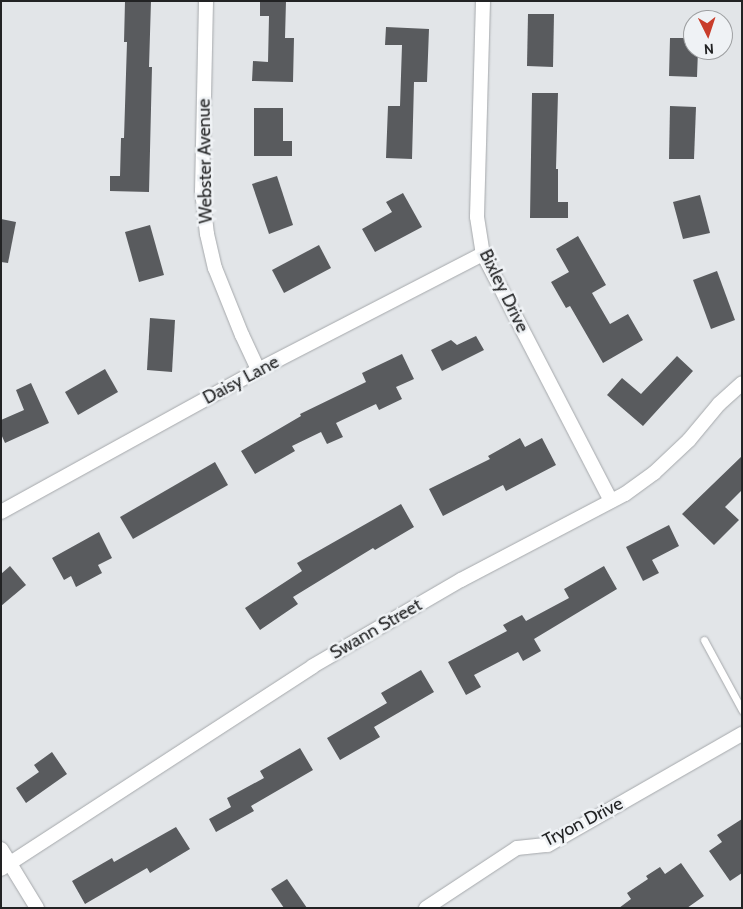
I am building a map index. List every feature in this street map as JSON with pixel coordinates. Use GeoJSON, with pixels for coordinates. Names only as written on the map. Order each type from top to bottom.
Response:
{"type":"FeatureCollection","features":[{"type":"Feature","properties":{"kind":"street","name":"Webster Avenue"},"geometry":{"type":"LineString","coordinates":[[206,1],[202,191],[206,234],[215,268],[258,370]]}},
{"type":"Feature","properties":{"kind":"street","name":"Bixley Drive"},"geometry":{"type":"LineString","coordinates":[[483,1],[477,217],[483,254],[611,502]]}},
{"type":"Feature","properties":{"kind":"street","name":"Daisy Lane"},"geometry":{"type":"LineString","coordinates":[[1,512],[258,370],[483,254]]}},
{"type":"Feature","properties":{"kind":"street","name":"Swann Street"},"geometry":{"type":"LineString","coordinates":[[6,866],[312,666],[461,580],[611,502],[654,473],[689,440],[719,404],[742,383]]}},
{"type":"Feature","properties":{"kind":"street","name":"Tryon Drive"},"geometry":{"type":"LineString","coordinates":[[426,908],[518,848],[548,845],[742,734]]}},
{"type":"Feature","properties":{"kind":"street"},"geometry":{"type":"LineString","coordinates":[[1,849],[6,866],[37,908]]}},
{"type":"Feature","properties":{"kind":"lane"},"geometry":{"type":"LineString","coordinates":[[704,640],[742,710]]}},
{"type":"Feature","properties":{"kind":"building"},"geometry":{"type":"Polygon","coordinates":[[[125,1],[151,1],[149,67],[152,67],[149,192],[110,191],[110,176],[120,176],[121,138],[124,138],[127,42],[124,42],[125,1]]]}},
{"type":"Feature","properties":{"kind":"building"},"geometry":{"type":"Polygon","coordinates":[[[260,1],[286,1],[285,38],[294,38],[293,82],[252,81],[253,61],[268,62],[269,16],[260,16],[260,1]]]}},
{"type":"Feature","properties":{"kind":"building"},"geometry":{"type":"Polygon","coordinates":[[[528,14],[554,14],[553,67],[527,66],[528,14]]]}},
{"type":"Feature","properties":{"kind":"building"},"geometry":{"type":"Polygon","coordinates":[[[386,27],[429,29],[427,82],[414,82],[412,159],[386,158],[388,106],[400,106],[402,45],[385,45],[386,27]]]}},
{"type":"Feature","properties":{"kind":"building"},"geometry":{"type":"Polygon","coordinates":[[[670,38],[683,38],[683,60],[698,60],[697,77],[669,76],[670,38]]]}},
{"type":"Feature","properties":{"kind":"building"},"geometry":{"type":"Polygon","coordinates":[[[532,93],[558,93],[556,169],[558,169],[558,202],[568,202],[568,218],[530,218],[532,93]]]}},
{"type":"Feature","properties":{"kind":"building"},"geometry":{"type":"Polygon","coordinates":[[[670,106],[696,107],[694,159],[669,159],[670,106]]]}},
{"type":"Feature","properties":{"kind":"building"},"geometry":{"type":"Polygon","coordinates":[[[254,108],[283,108],[283,141],[292,141],[292,156],[254,156],[254,108]]]}},
{"type":"Feature","properties":{"kind":"building"},"geometry":{"type":"Polygon","coordinates":[[[277,176],[293,225],[269,234],[252,184],[277,176]]]}},
{"type":"Feature","properties":{"kind":"building"},"geometry":{"type":"Polygon","coordinates":[[[403,193],[422,227],[375,252],[362,229],[392,212],[386,202],[403,193]]]}},
{"type":"Feature","properties":{"kind":"building"},"geometry":{"type":"Polygon","coordinates":[[[700,195],[710,233],[683,239],[673,202],[700,195]]]}},
{"type":"Feature","properties":{"kind":"building"},"geometry":{"type":"Polygon","coordinates":[[[1,219],[16,222],[8,263],[1,262],[1,219]]]}},
{"type":"Feature","properties":{"kind":"building"},"geometry":{"type":"Polygon","coordinates":[[[150,225],[164,275],[139,282],[125,232],[150,225]]]}},
{"type":"Feature","properties":{"kind":"building"},"geometry":{"type":"Polygon","coordinates":[[[578,236],[606,285],[592,293],[610,324],[628,314],[643,340],[603,363],[570,306],[566,308],[551,282],[569,272],[556,249],[578,236]]]}},
{"type":"Feature","properties":{"kind":"building"},"geometry":{"type":"Polygon","coordinates":[[[319,245],[331,268],[284,293],[272,270],[319,245]]]}},
{"type":"Feature","properties":{"kind":"building"},"geometry":{"type":"Polygon","coordinates":[[[717,271],[735,320],[711,329],[693,280],[717,271]]]}},
{"type":"Feature","properties":{"kind":"building"},"geometry":{"type":"Polygon","coordinates":[[[150,318],[175,320],[172,372],[147,370],[150,318]]]}},
{"type":"Feature","properties":{"kind":"building"},"geometry":{"type":"Polygon","coordinates":[[[476,336],[484,350],[442,371],[431,350],[451,340],[457,345],[476,336]]]}},
{"type":"Feature","properties":{"kind":"building"},"geometry":{"type":"Polygon","coordinates":[[[402,354],[414,379],[396,387],[402,399],[379,410],[376,404],[336,423],[343,437],[327,444],[321,432],[292,446],[295,451],[255,474],[241,451],[301,416],[300,414],[366,382],[362,373],[402,354]]]}},
{"type":"Feature","properties":{"kind":"building"},"geometry":{"type":"Polygon","coordinates":[[[677,356],[693,371],[643,426],[607,395],[622,378],[641,394],[677,356]]]}},
{"type":"Feature","properties":{"kind":"building"},"geometry":{"type":"Polygon","coordinates":[[[105,369],[118,392],[78,415],[65,392],[105,369]]]}},
{"type":"Feature","properties":{"kind":"building"},"geometry":{"type":"Polygon","coordinates":[[[31,383],[49,423],[5,443],[1,434],[1,420],[24,410],[16,390],[31,383]]]}},
{"type":"Feature","properties":{"kind":"building"},"geometry":{"type":"Polygon","coordinates":[[[520,438],[525,447],[542,438],[556,465],[506,491],[503,485],[443,516],[429,489],[490,459],[488,456],[520,438]]]}},
{"type":"Feature","properties":{"kind":"building"},"geometry":{"type":"Polygon","coordinates":[[[742,456],[742,490],[725,507],[739,520],[714,545],[682,514],[742,456]]]}},
{"type":"Feature","properties":{"kind":"building"},"geometry":{"type":"Polygon","coordinates":[[[215,462],[228,485],[133,539],[120,517],[215,462]]]}},
{"type":"Feature","properties":{"kind":"building"},"geometry":{"type":"Polygon","coordinates":[[[401,504],[414,527],[375,550],[373,548],[293,597],[298,604],[260,630],[245,608],[302,571],[297,563],[401,504]]]}},
{"type":"Feature","properties":{"kind":"building"},"geometry":{"type":"Polygon","coordinates":[[[669,525],[679,546],[652,560],[659,573],[643,581],[626,547],[669,525]]]}},
{"type":"Feature","properties":{"kind":"building"},"geometry":{"type":"Polygon","coordinates":[[[99,532],[112,558],[98,565],[102,573],[76,587],[71,576],[64,580],[52,558],[99,532]]]}},
{"type":"Feature","properties":{"kind":"building"},"geometry":{"type":"Polygon","coordinates":[[[10,566],[26,585],[1,606],[1,574],[10,566]]]}},
{"type":"Feature","properties":{"kind":"building"},"geometry":{"type":"Polygon","coordinates":[[[604,566],[617,589],[534,639],[541,651],[523,661],[518,652],[474,675],[481,687],[466,695],[448,662],[507,631],[503,625],[522,615],[526,621],[569,598],[564,589],[604,566]]]}},
{"type":"Feature","properties":{"kind":"building"},"geometry":{"type":"Polygon","coordinates":[[[421,670],[434,692],[374,727],[380,737],[340,760],[327,738],[387,703],[381,693],[421,670]]]}},
{"type":"Feature","properties":{"kind":"building"},"geometry":{"type":"Polygon","coordinates":[[[300,748],[313,770],[251,806],[254,811],[216,832],[209,819],[231,807],[227,798],[264,778],[260,771],[300,748]]]}},
{"type":"Feature","properties":{"kind":"building"},"geometry":{"type":"Polygon","coordinates":[[[52,752],[67,774],[26,803],[16,788],[39,772],[34,765],[52,752]]]}},
{"type":"Feature","properties":{"kind":"building"},"geometry":{"type":"Polygon","coordinates":[[[742,819],[742,873],[730,881],[709,851],[722,842],[717,835],[742,819]]]}},
{"type":"Feature","properties":{"kind":"building"},"geometry":{"type":"Polygon","coordinates":[[[176,827],[190,849],[150,873],[147,868],[85,904],[72,881],[112,858],[114,862],[176,827]]]}},
{"type":"Feature","properties":{"kind":"building"},"geometry":{"type":"Polygon","coordinates":[[[681,863],[704,896],[687,908],[619,908],[631,899],[627,893],[648,879],[646,876],[660,867],[665,874],[681,863]]]}},
{"type":"Feature","properties":{"kind":"building"},"geometry":{"type":"Polygon","coordinates":[[[287,879],[307,908],[284,908],[271,889],[287,879]]]}}]}
